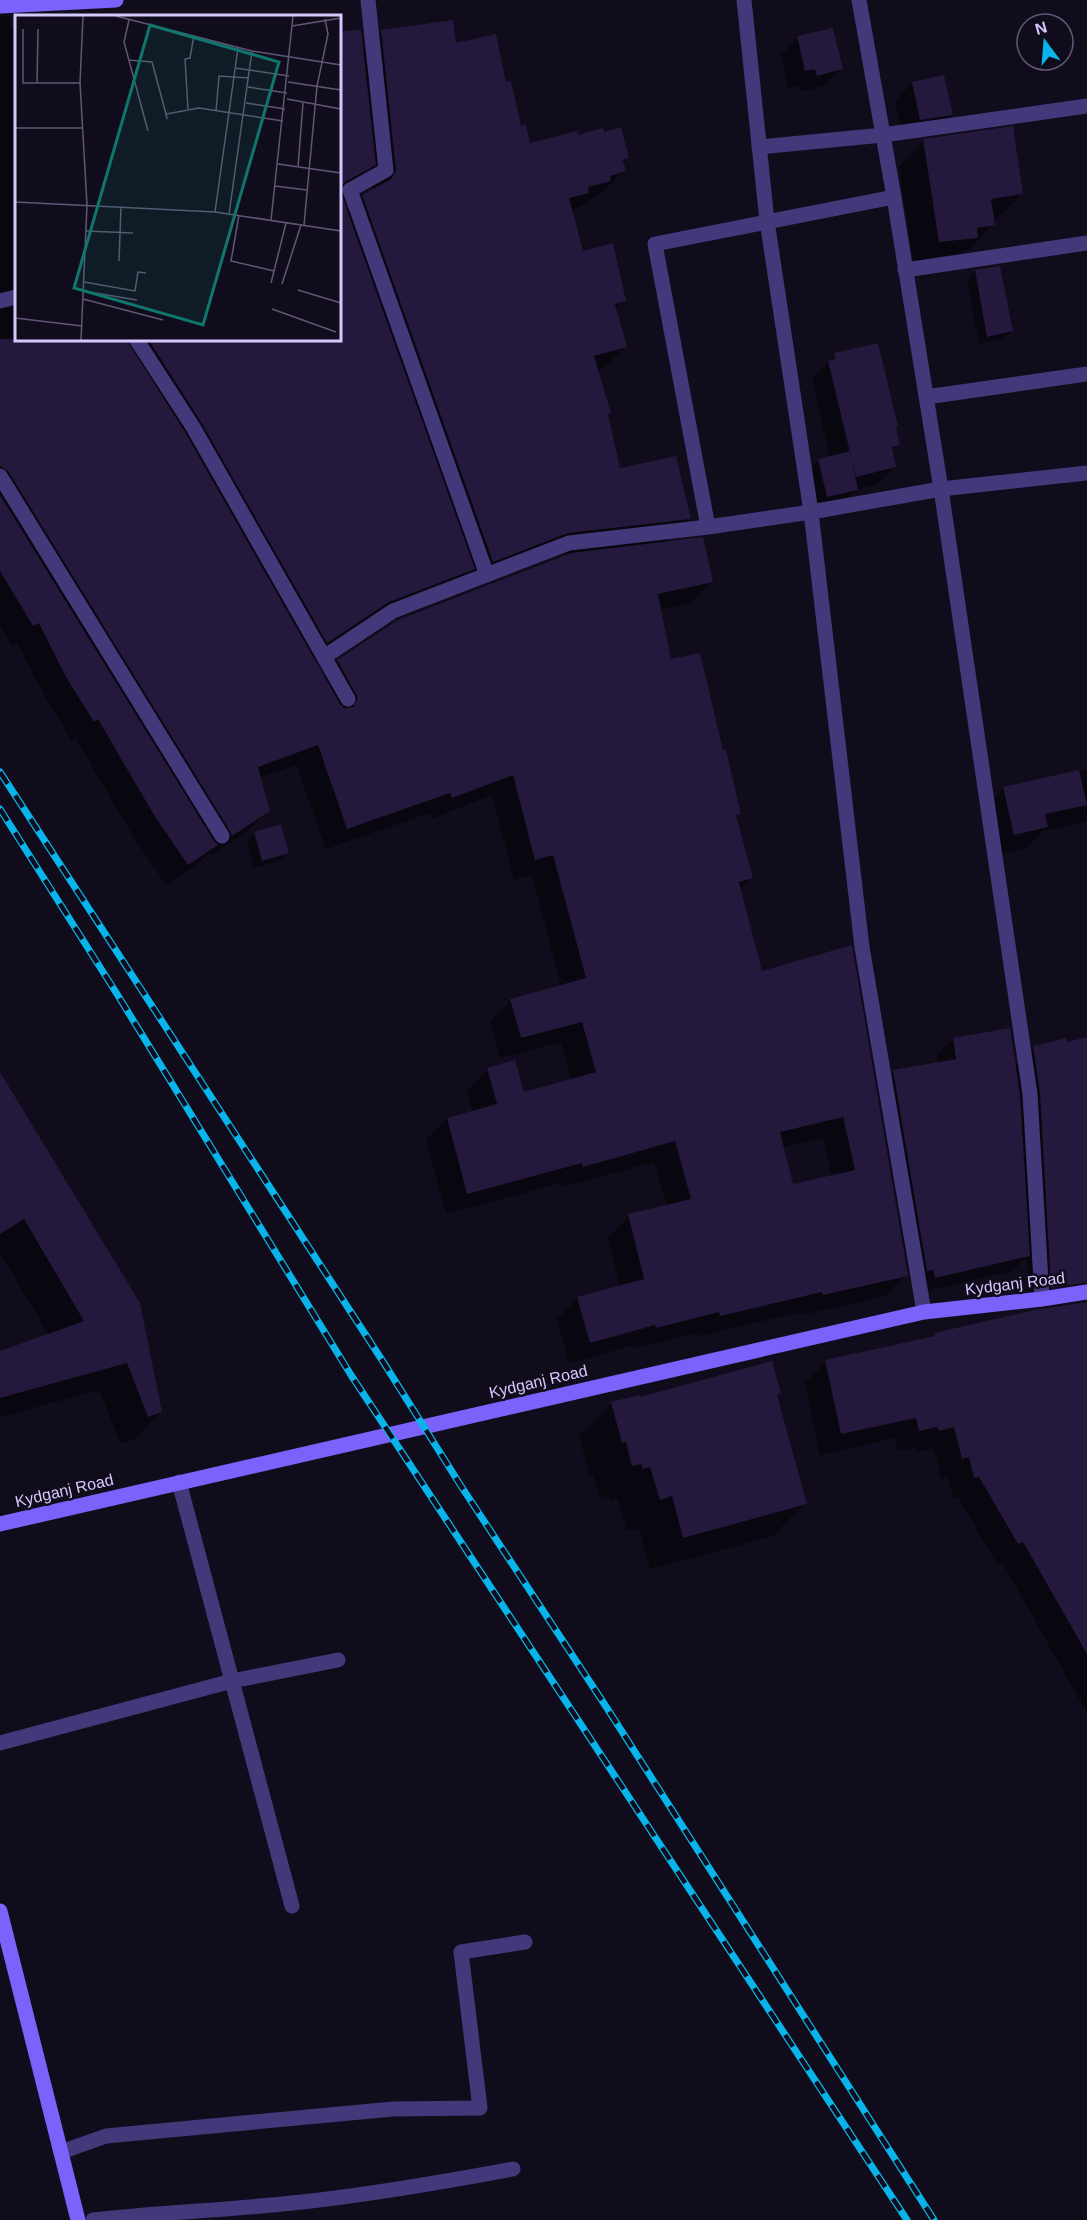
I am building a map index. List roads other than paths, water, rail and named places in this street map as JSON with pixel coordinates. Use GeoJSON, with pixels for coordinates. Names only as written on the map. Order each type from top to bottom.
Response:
{"type":"FeatureCollection","features":[{"type":"Feature","properties":{"kind":"main road"},"geometry":{"type":"LineString","coordinates":[[0,6],[116,0]]}},
{"type":"Feature","properties":{"kind":"main road","name":"Kydganj Road"},"geometry":{"type":"LineString","coordinates":[[0,1524],[924,1312],[1087,1292]]}},
{"type":"Feature","properties":{"kind":"main road"},"geometry":{"type":"LineString","coordinates":[[0,1911],[78,2220]]}},
{"type":"Feature","properties":{"kind":"street"},"geometry":{"type":"LineString","coordinates":[[368,0],[386,170],[350,190],[487,575]]}},
{"type":"Feature","properties":{"kind":"street"},"geometry":{"type":"LineString","coordinates":[[744,0],[767,221],[811,512],[862,947],[924,1312]]}},
{"type":"Feature","properties":{"kind":"street"},"geometry":{"type":"LineString","coordinates":[[859,0],[894,197],[941,489],[1030,1094],[1042,1299]]}},
{"type":"Feature","properties":{"kind":"street"},"geometry":{"type":"LineString","coordinates":[[759,147],[883,135],[1087,106]]}},
{"type":"Feature","properties":{"kind":"street"},"geometry":{"type":"LineString","coordinates":[[708,527],[655,244],[894,197]]}},
{"type":"Feature","properties":{"kind":"street"},"geometry":{"type":"LineString","coordinates":[[905,270],[1087,243]]}},
{"type":"Feature","properties":{"kind":"street"},"geometry":{"type":"LineString","coordinates":[[0,301],[15,297]]}},
{"type":"Feature","properties":{"kind":"street"},"geometry":{"type":"LineString","coordinates":[[137,340],[194,428],[348,699]]}},
{"type":"Feature","properties":{"kind":"street"},"geometry":{"type":"LineString","coordinates":[[926,396],[1087,374]]}},
{"type":"Feature","properties":{"kind":"street"},"geometry":{"type":"LineString","coordinates":[[324,657],[393,611],[569,543],[708,527],[941,489],[1087,473]]}},
{"type":"Feature","properties":{"kind":"street"},"geometry":{"type":"LineString","coordinates":[[0,476],[222,836]]}},
{"type":"Feature","properties":{"kind":"street"},"geometry":{"type":"LineString","coordinates":[[179,1482],[292,1906]]}},
{"type":"Feature","properties":{"kind":"street"},"geometry":{"type":"LineString","coordinates":[[0,1743],[232,1681],[338,1660]]}},
{"type":"Feature","properties":{"kind":"street"},"geometry":{"type":"LineString","coordinates":[[61,2152],[106,2136],[393,2109],[480,2108],[461,1952],[525,1942]]}},
{"type":"Feature","properties":{"kind":"street"},"geometry":{"type":"LineString","coordinates":[[93,2220],[301,2202],[425,2186],[513,2169]]}},
{"type":"Feature","properties":{"kind":"railway"},"geometry":{"type":"LineString","coordinates":[[0,772],[605,1705],[934,2220]]}},
{"type":"Feature","properties":{"kind":"railway"},"geometry":{"type":"LineString","coordinates":[[0,809],[117,994],[351,1375],[907,2220]]}}]}
